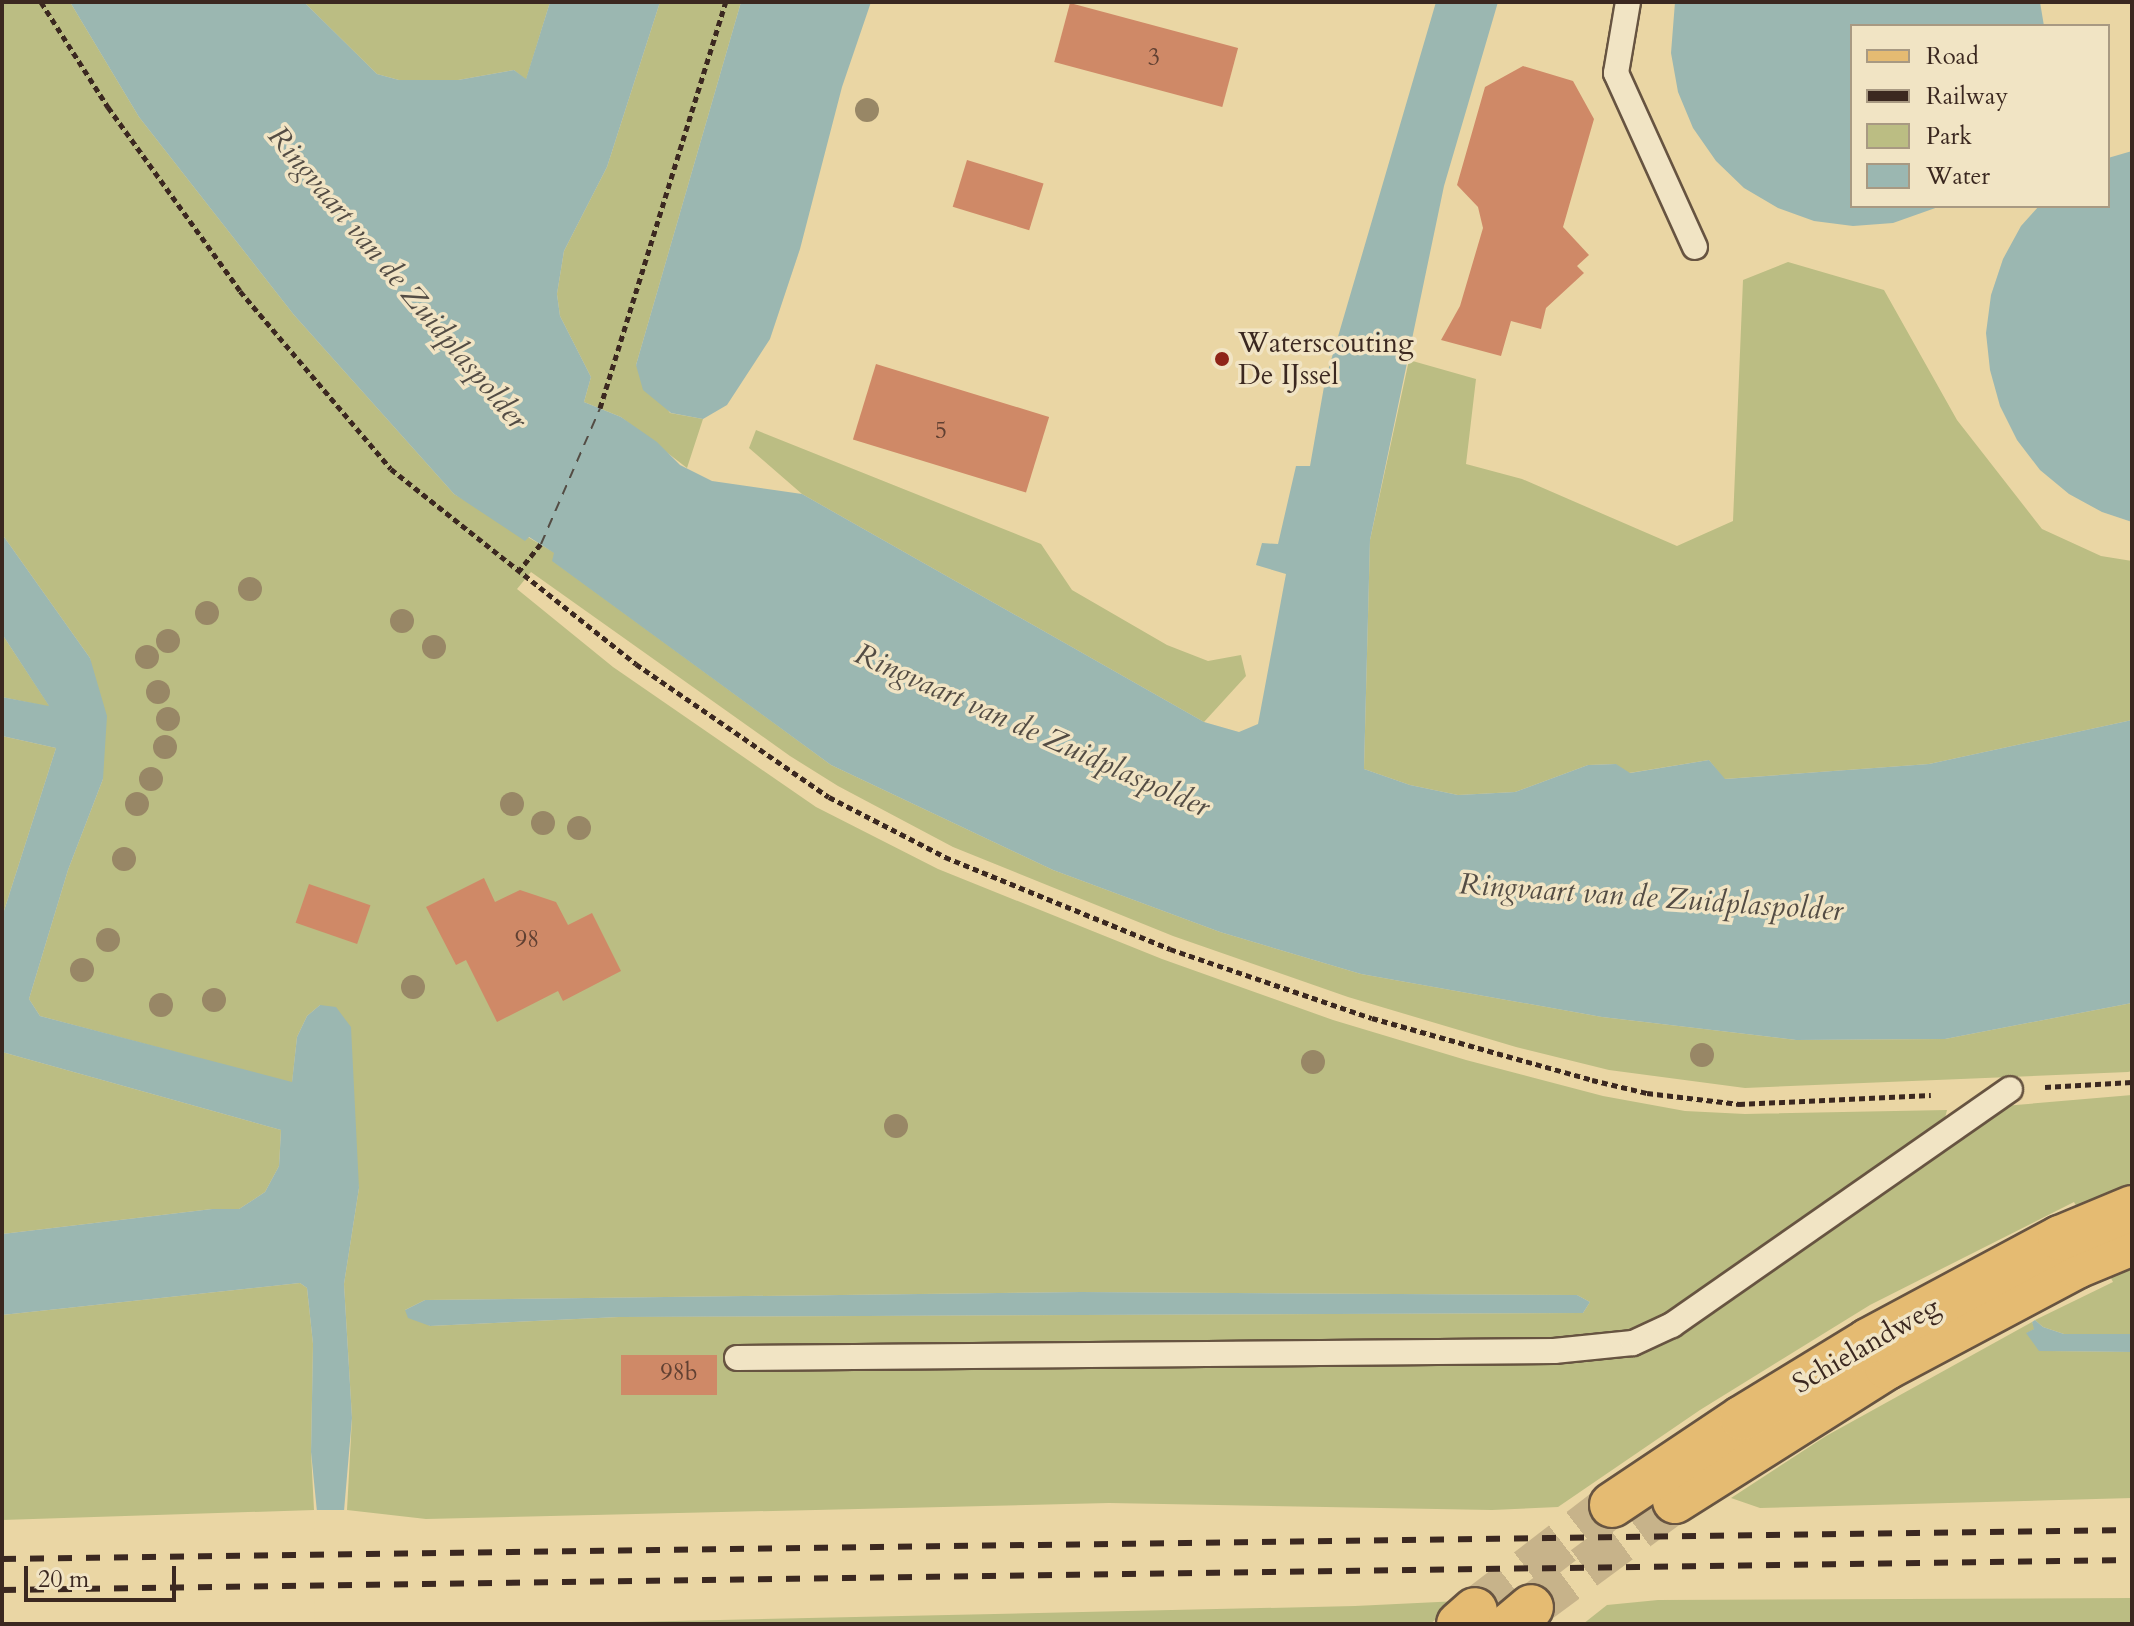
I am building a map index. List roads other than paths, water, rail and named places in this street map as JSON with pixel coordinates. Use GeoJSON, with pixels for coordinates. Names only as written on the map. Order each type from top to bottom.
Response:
{"type":"FeatureCollection","features":[{"type":"Feature","properties":{"kind":"main road","name":"Schielandweg"},"geometry":{"type":"LineString","coordinates":[[1612,1505],[1729,1426],[1868,1341],[2060,1238],[2132,1208]]}},
{"type":"Feature","properties":{"kind":"main road","name":"Schielandweg"},"geometry":{"type":"LineString","coordinates":[[1675,1501],[1887,1367],[2077,1266],[2132,1243]]}},
{"type":"Feature","properties":{"kind":"lane"},"geometry":{"type":"LineString","coordinates":[[1628,2],[1616,73],[1695,247]]}},
{"type":"Feature","properties":{"kind":"lane"},"geometry":{"type":"LineString","coordinates":[[737,1358],[1554,1351],[1633,1343],[1672,1325],[2010,1089]]}},
{"type":"Feature","properties":{"kind":"water","name":"Ringvaart van de Zuidplaspolder"},"geometry":{"type":"Polygon","coordinates":[[[70,2],[304,2],[377,74],[399,80],[458,80],[514,70],[526,79],[550,2],[660,2],[607,167],[564,251],[557,294],[560,316],[591,377],[584,402],[621,417],[657,442],[680,465],[712,481],[802,494],[1204,722],[1239,732],[1258,724],[1286,574],[1256,565],[1262,543],[1278,544],[1296,466],[1310,466],[1325,381],[1436,2],[1498,2],[1444,186],[1370,540],[1364,769],[1410,785],[1458,795],[1515,792],[1588,765],[1616,764],[1630,773],[1709,760],[1725,779],[1929,764],[2132,720],[2132,1003],[1945,1039],[1796,1040],[1602,1017],[1361,974],[1220,932],[1053,870],[831,765],[552,561],[554,553],[529,537],[525,541],[454,494],[294,315],[139,117],[70,2]]]}},
{"type":"Feature","properties":{"kind":"water"},"geometry":{"type":"Polygon","coordinates":[[[741,2],[871,2],[842,87],[800,249],[770,339],[727,405],[703,419],[671,413],[643,390],[636,365],[741,2]]]}},
{"type":"Feature","properties":{"kind":"water"},"geometry":{"type":"Polygon","coordinates":[[[1675,2],[2040,2],[2044,24],[1850,24],[1850,208],[1935,208],[1893,223],[1853,226],[1814,221],[1778,208],[1744,188],[1716,161],[1693,128],[1678,92],[1671,53],[1675,2]]]}},
{"type":"Feature","properties":{"kind":"water"},"geometry":{"type":"Polygon","coordinates":[[[2132,151],[2132,522],[2102,512],[2069,494],[2040,470],[2017,440],[2000,406],[1990,370],[1986,333],[1991,295],[2003,259],[2021,226],[2037,208],[2110,208],[2110,157],[2132,151]]]}},
{"type":"Feature","properties":{"kind":"water"},"geometry":{"type":"Polygon","coordinates":[[[2,534],[90,658],[107,716],[103,779],[68,870],[29,999],[40,1016],[292,1082],[297,1037],[307,1016],[320,1005],[336,1007],[351,1027],[359,1188],[344,1284],[352,1418],[344,1511],[346,1621],[352,1624],[317,1624],[317,1512],[311,1452],[313,1344],[307,1288],[300,1283],[2,1315],[2,1234],[212,1209],[239,1209],[265,1192],[279,1166],[281,1130],[2,1052],[2,917],[56,748],[2,736],[2,697],[49,706],[2,634],[2,534]]]}},
{"type":"Feature","properties":{"kind":"water"},"geometry":{"type":"Polygon","coordinates":[[[1081,1292],[1577,1295],[1590,1302],[1583,1313],[619,1317],[430,1326],[408,1318],[405,1310],[425,1300],[1081,1292]]]}},
{"type":"Feature","properties":{"kind":"water"},"geometry":{"type":"Polygon","coordinates":[[[2035,1320],[2043,1327],[2064,1334],[2132,1334],[2132,1352],[2039,1351],[2026,1333],[2034,1329],[2032,1322],[2035,1320]]]}},
{"type":"Feature","properties":{"kind":"tunnel"},"geometry":{"type":"LineString","coordinates":[[1531,1607],[1675,1501]]}},
{"type":"Feature","properties":{"kind":"tunnel"},"geometry":{"type":"LineString","coordinates":[[1475,1610],[1612,1505]]}},
{"type":"Feature","properties":{"kind":"railway"},"geometry":{"type":"LineString","coordinates":[[2,1559],[2132,1530]]}},
{"type":"Feature","properties":{"kind":"railway"},"geometry":{"type":"LineString","coordinates":[[2,1590],[2132,1560]]}},
{"type":"Feature","properties":{"kind":"place","name":"Waterscouting De IJssel"},"geometry":{"type":"Point","coordinates":[1222,359]}}]}
